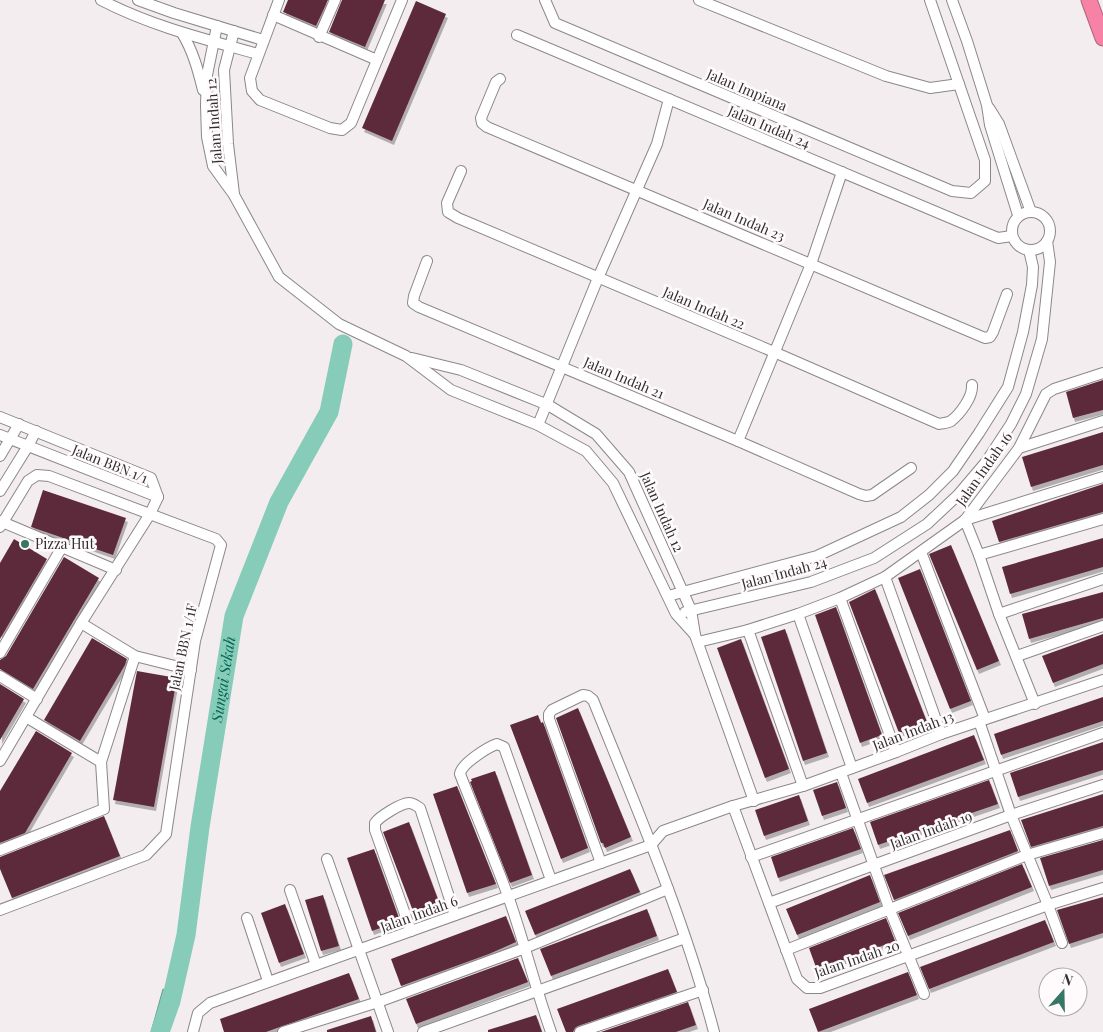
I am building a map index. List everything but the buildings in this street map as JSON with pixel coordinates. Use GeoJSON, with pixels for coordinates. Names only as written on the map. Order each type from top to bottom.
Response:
{"type":"FeatureCollection","features":[{"type":"Feature","properties":{"kind":"highway"},"geometry":{"type":"LineString","coordinates":[[1089,0],[1103,38]]}},
{"type":"Feature","properties":{"kind":"street"},"geometry":{"type":"LineString","coordinates":[[101,0],[129,14],[182,33],[258,54]]}},
{"type":"Feature","properties":{"kind":"street"},"geometry":{"type":"LineString","coordinates":[[138,0],[263,40]]}},
{"type":"Feature","properties":{"kind":"street"},"geometry":{"type":"LineString","coordinates":[[279,0],[250,78],[252,91],[260,100],[330,128],[342,130],[351,123],[402,0]]}},
{"type":"Feature","properties":{"kind":"street"},"geometry":{"type":"LineString","coordinates":[[319,36],[335,0]]}},
{"type":"Feature","properties":{"kind":"street","name":"Jalan Impiana"},"geometry":{"type":"LineString","coordinates":[[545,0],[555,23],[952,191],[971,193],[985,181],[985,160],[959,84]]}},
{"type":"Feature","properties":{"kind":"street"},"geometry":{"type":"LineString","coordinates":[[699,0],[886,76],[930,88],[959,84],[930,0]]}},
{"type":"Feature","properties":{"kind":"street"},"geometry":{"type":"LineString","coordinates":[[952,0],[987,105],[990,125],[1018,216]]}},
{"type":"Feature","properties":{"kind":"street"},"geometry":{"type":"LineString","coordinates":[[273,15],[377,60]]}},
{"type":"Feature","properties":{"kind":"street","name":"Jalan Indah 12"},"geometry":{"type":"LineString","coordinates":[[217,26],[207,75],[206,105],[207,136],[213,166],[234,195],[279,276],[339,324],[406,356],[452,390],[538,426],[586,452],[613,483],[676,614],[696,639]]}},
{"type":"Feature","properties":{"kind":"street","name":"Jalan Indah 12"},"geometry":{"type":"LineString","coordinates":[[234,31],[224,70],[228,144],[234,195]]}},
{"type":"Feature","properties":{"kind":"street"},"geometry":{"type":"LineString","coordinates":[[182,33],[197,66],[206,105]]}},
{"type":"Feature","properties":{"kind":"street","name":"Jalan Indah 24"},"geometry":{"type":"LineString","coordinates":[[517,35],[998,238],[1012,236]]}},
{"type":"Feature","properties":{"kind":"street","name":"Jalan Indah 23"},"geometry":{"type":"LineString","coordinates":[[500,79],[496,82],[481,118],[482,123],[487,127],[985,338],[990,337],[1007,294]]}},
{"type":"Feature","properties":{"kind":"street"},"geometry":{"type":"LineString","coordinates":[[538,426],[598,278],[657,144],[668,99]]}},
{"type":"Feature","properties":{"kind":"street"},"geometry":{"type":"LineString","coordinates":[[987,105],[999,124],[1031,212]]}},
{"type":"Feature","properties":{"kind":"street","name":"Jalan Indah 22"},"geometry":{"type":"LineString","coordinates":[[460,170],[447,203],[448,212],[458,218],[939,424],[950,422],[969,399],[972,385]]}},
{"type":"Feature","properties":{"kind":"street"},"geometry":{"type":"LineString","coordinates":[[738,441],[811,264],[842,172]]}},
{"type":"Feature","properties":{"kind":"street"},"geometry":{"type":"LineString","coordinates":[[1037,212],[1046,219],[1050,230],[1047,241],[1040,248],[1029,250],[1020,246],[1012,236],[1012,226],[1018,216],[1037,212]]}},
{"type":"Feature","properties":{"kind":"street","name":"Jalan Indah 24"},"geometry":{"type":"LineString","coordinates":[[676,614],[811,582],[874,558],[927,524],[958,495],[991,454],[1011,424],[1026,394],[1042,339],[1050,262],[1047,241]]}},
{"type":"Feature","properties":{"kind":"street","name":"Jalan Indah 24"},"geometry":{"type":"LineString","coordinates":[[668,596],[817,556],[901,517],[929,495],[953,471],[1008,387],[1023,332],[1032,284],[1033,267],[1029,250]]}},
{"type":"Feature","properties":{"kind":"street","name":"Jalan Indah 21"},"geometry":{"type":"LineString","coordinates":[[427,261],[414,296],[413,303],[419,308],[866,496],[872,495],[911,468]]}},
{"type":"Feature","properties":{"kind":"street","name":"Jalan Indah 12"},"geometry":{"type":"LineString","coordinates":[[406,356],[461,370],[548,405],[596,434],[629,472],[691,610],[696,639],[754,801]]}},
{"type":"Feature","properties":{"kind":"street","name":"Jalan Indah 16"},"geometry":{"type":"LineString","coordinates":[[1035,704],[999,614],[965,520],[1019,448],[1046,394],[1054,389],[1103,373]]}},
{"type":"Feature","properties":{"kind":"street","name":"Jalan BBN 1/1"},"geometry":{"type":"LineString","coordinates":[[0,416],[151,478],[158,497]]}},
{"type":"Feature","properties":{"kind":"street"},"geometry":{"type":"LineString","coordinates":[[1019,448],[1103,421]]}},
{"type":"Feature","properties":{"kind":"street"},"geometry":{"type":"LineString","coordinates":[[0,456],[19,424]]}},
{"type":"Feature","properties":{"kind":"street"},"geometry":{"type":"LineString","coordinates":[[0,490],[36,430]]}},
{"type":"Feature","properties":{"kind":"street","name":"Jalan BBN 1/1"},"geometry":{"type":"LineString","coordinates":[[0,435],[158,497]]}},
{"type":"Feature","properties":{"kind":"street","name":"Jalan BBN 1/1F"},"geometry":{"type":"LineString","coordinates":[[0,910],[146,855],[166,834],[195,641],[221,551],[221,545],[216,539],[49,476],[37,475],[28,481],[1,524]]}},
{"type":"Feature","properties":{"kind":"street"},"geometry":{"type":"LineString","coordinates":[[696,639],[748,630],[840,598],[885,577],[965,520],[1103,477]]}},
{"type":"Feature","properties":{"kind":"street"},"geometry":{"type":"LineString","coordinates":[[0,761],[81,623],[150,514],[158,497]]}},
{"type":"Feature","properties":{"kind":"street"},"geometry":{"type":"LineString","coordinates":[[979,555],[1103,519]]}},
{"type":"Feature","properties":{"kind":"street"},"geometry":{"type":"LineString","coordinates":[[1,524],[116,570]]}},
{"type":"Feature","properties":{"kind":"street"},"geometry":{"type":"LineString","coordinates":[[0,653],[62,547]]}},
{"type":"Feature","properties":{"kind":"street"},"geometry":{"type":"LineString","coordinates":[[921,552],[982,720],[1011,815],[1062,943]]}},
{"type":"Feature","properties":{"kind":"street"},"geometry":{"type":"LineString","coordinates":[[885,577],[941,734]]}},
{"type":"Feature","properties":{"kind":"street"},"geometry":{"type":"LineString","coordinates":[[999,614],[1103,578]]}},
{"type":"Feature","properties":{"kind":"street"},"geometry":{"type":"LineString","coordinates":[[840,598],[896,752]]}},
{"type":"Feature","properties":{"kind":"street"},"geometry":{"type":"LineString","coordinates":[[798,614],[852,768]]}},
{"type":"Feature","properties":{"kind":"street"},"geometry":{"type":"LineString","coordinates":[[81,623],[135,656],[191,670]]}},
{"type":"Feature","properties":{"kind":"street"},"geometry":{"type":"LineString","coordinates":[[1017,656],[1103,626]]}},
{"type":"Feature","properties":{"kind":"street"},"geometry":{"type":"LineString","coordinates":[[748,630],[803,786]]}},
{"type":"Feature","properties":{"kind":"street"},"geometry":{"type":"LineString","coordinates":[[0,850],[104,809],[101,762],[135,656]]}},
{"type":"Feature","properties":{"kind":"street"},"geometry":{"type":"LineString","coordinates":[[0,676],[37,699]]}},
{"type":"Feature","properties":{"kind":"street","name":"Jalan Indah 13"},"geometry":{"type":"LineString","coordinates":[[651,845],[663,831],[733,806],[803,786],[941,734],[1103,680]]}},
{"type":"Feature","properties":{"kind":"street"},"geometry":{"type":"LineString","coordinates":[[601,863],[548,718],[552,710],[583,695],[588,696],[592,700],[651,845],[703,990],[714,1032]]}},
{"type":"Feature","properties":{"kind":"street"},"geometry":{"type":"LineString","coordinates":[[26,717],[101,762]]}},
{"type":"Feature","properties":{"kind":"street"},"geometry":{"type":"LineString","coordinates":[[752,857],[1103,733]]}},
{"type":"Feature","properties":{"kind":"street"},"geometry":{"type":"LineString","coordinates":[[551,880],[504,747],[497,744],[491,746],[462,767],[460,774],[508,896],[551,1032]]}},
{"type":"Feature","properties":{"kind":"street"},"geometry":{"type":"LineString","coordinates":[[841,772],[890,908],[924,994]]}},
{"type":"Feature","properties":{"kind":"street","name":"Jalan Indah 19"},"geometry":{"type":"LineString","coordinates":[[769,903],[1011,815],[1103,785]]}},
{"type":"Feature","properties":{"kind":"street"},"geometry":{"type":"LineString","coordinates":[[412,931],[375,830],[375,824],[378,819],[406,803],[420,808],[455,915]]}},
{"type":"Feature","properties":{"kind":"street","name":"Jalan Indah 20"},"geometry":{"type":"LineString","coordinates":[[733,806],[797,979],[807,988],[820,988],[1048,905],[1103,888]]}},
{"type":"Feature","properties":{"kind":"street"},"geometry":{"type":"LineString","coordinates":[[786,950],[1027,855],[1103,833]]}},
{"type":"Feature","properties":{"kind":"street","name":"Jalan Indah 6"},"geometry":{"type":"LineString","coordinates":[[193,1032],[198,1014],[210,1003],[651,845]]}},
{"type":"Feature","properties":{"kind":"street"},"geometry":{"type":"LineString","coordinates":[[328,859],[388,1032]]}},
{"type":"Feature","properties":{"kind":"street"},"geometry":{"type":"LineString","coordinates":[[283,1032],[378,1002],[524,948],[668,889]]}},
{"type":"Feature","properties":{"kind":"street"},"geometry":{"type":"LineString","coordinates":[[290,890],[316,965]]}},
{"type":"Feature","properties":{"kind":"street"},"geometry":{"type":"LineString","coordinates":[[247,918],[268,981]]}},
{"type":"Feature","properties":{"kind":"street"},"geometry":{"type":"LineString","coordinates":[[423,1032],[685,938]]}},
{"type":"Feature","properties":{"kind":"street"},"geometry":{"type":"LineString","coordinates":[[580,1032],[703,990]]}},
{"type":"Feature","properties":{"kind":"shaded area"},"geometry":{"type":"Polygon","coordinates":[[[163,989],[177,995],[167,1032],[151,1032],[163,989]]]}},
{"type":"Feature","properties":{"kind":"waterway","name":"Sungai Sekah"},"geometry":{"type":"LineString","coordinates":[[160,1032],[171,1001],[186,935],[200,827],[234,616],[279,502],[329,412],[343,344]]}},
{"type":"Feature","properties":{"kind":"place","name":"Pizza Hut"},"geometry":{"type":"Point","coordinates":[25,544]}}]}
